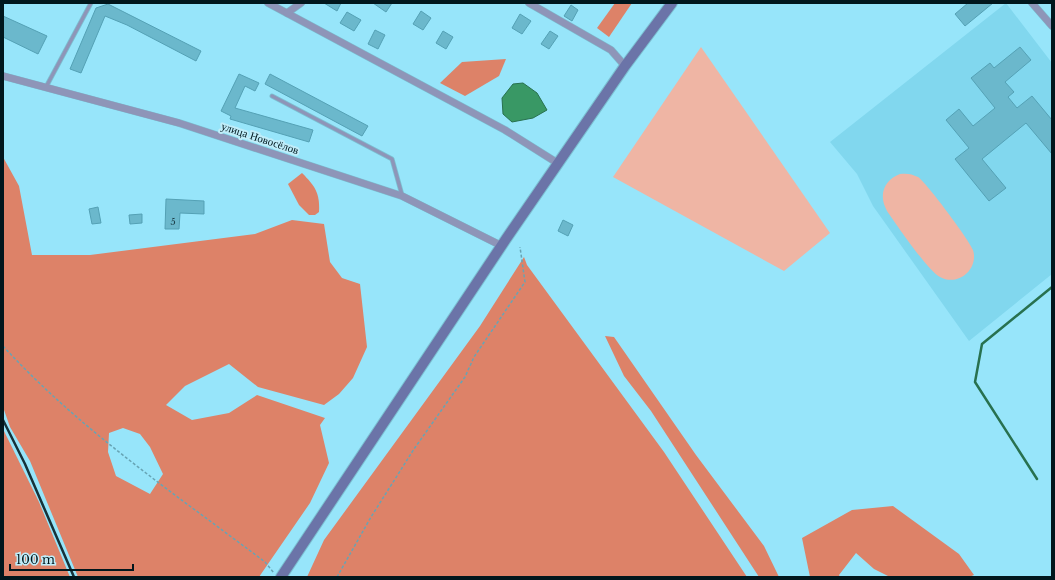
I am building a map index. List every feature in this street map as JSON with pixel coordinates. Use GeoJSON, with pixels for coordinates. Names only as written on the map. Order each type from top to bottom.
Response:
{"type":"FeatureCollection","features":[{"type":"Feature","properties":{"kind":"street"},"geometry":{"type":"LineString","coordinates":[[268,3],[505,130],[559,164]]}},
{"type":"Feature","properties":{"kind":"street"},"geometry":{"type":"LineString","coordinates":[[287,13],[301,3]]}},
{"type":"Feature","properties":{"kind":"street"},"geometry":{"type":"LineString","coordinates":[[529,3],[611,50],[625,66]]}},
{"type":"Feature","properties":{"kind":"street"},"geometry":{"type":"LineString","coordinates":[[281,577],[502,246],[625,66],[672,3]]}},
{"type":"Feature","properties":{"kind":"street"},"geometry":{"type":"LineString","coordinates":[[1032,3],[1052,26]]}},
{"type":"Feature","properties":{"kind":"street","name":"улица Новосёлов"},"geometry":{"type":"LineString","coordinates":[[3,76],[179,123],[402,196],[502,246]]}},
{"type":"Feature","properties":{"kind":"lane"},"geometry":{"type":"LineString","coordinates":[[45,88],[91,3]]}},
{"type":"Feature","properties":{"kind":"lane"},"geometry":{"type":"LineString","coordinates":[[272,96],[392,159],[402,196]]}},
{"type":"Feature","properties":{"kind":"path"},"geometry":{"type":"LineString","coordinates":[[337,577],[371,517],[414,449],[465,376],[474,357],[525,282],[520,247]]}},
{"type":"Feature","properties":{"kind":"path"},"geometry":{"type":"LineString","coordinates":[[3,346],[32,377],[90,429],[266,562],[277,577]]}},
{"type":"Feature","properties":{"kind":"shaded area"},"geometry":{"type":"Polygon","coordinates":[[[615,3],[632,3],[609,37],[597,28],[615,3]]]}},
{"type":"Feature","properties":{"kind":"shaded area"},"geometry":{"type":"Polygon","coordinates":[[[1006,3],[1052,63],[1052,274],[969,341],[873,206],[857,174],[830,142],[1006,3]]]}},
{"type":"Feature","properties":{"kind":"shaded area"},"geometry":{"type":"Polygon","coordinates":[[[701,47],[830,233],[784,271],[613,177],[701,47]]]}},
{"type":"Feature","properties":{"kind":"shaded area"},"geometry":{"type":"Polygon","coordinates":[[[506,59],[499,76],[465,96],[440,83],[462,62],[506,59]]]}},
{"type":"Feature","properties":{"kind":"shaded area"},"geometry":{"type":"Polygon","coordinates":[[[523,83],[537,93],[547,110],[533,118],[512,122],[503,114],[502,98],[513,84],[523,83]]]}},
{"type":"Feature","properties":{"kind":"shaded area"},"geometry":{"type":"Polygon","coordinates":[[[3,157],[19,186],[32,255],[90,255],[255,234],[292,220],[324,224],[330,262],[342,278],[360,284],[367,347],[353,378],[339,394],[324,405],[258,387],[229,364],[185,386],[166,405],[192,420],[229,413],[257,395],[325,418],[320,425],[329,463],[310,503],[259,577],[78,577],[30,461],[10,427],[3,407],[3,157]],[[123,428],[109,433],[108,452],[116,476],[150,494],[163,474],[150,447],[140,434],[123,428]]]}},
{"type":"Feature","properties":{"kind":"shaded area"},"geometry":{"type":"Polygon","coordinates":[[[302,173],[316,190],[319,200],[319,212],[315,215],[309,215],[299,205],[288,184],[302,173]]]}},
{"type":"Feature","properties":{"kind":"shaded area"},"geometry":{"type":"Polygon","coordinates":[[[900,174],[914,175],[923,181],[970,244],[973,250],[973,264],[970,270],[960,278],[954,280],[947,279],[940,277],[935,273],[912,247],[887,211],[883,199],[884,189],[890,180],[900,174]]]}},
{"type":"Feature","properties":{"kind":"shaded area"},"geometry":{"type":"Polygon","coordinates":[[[524,257],[527,265],[664,452],[747,577],[307,577],[324,540],[480,326],[524,257]]]}},
{"type":"Feature","properties":{"kind":"shaded area"},"geometry":{"type":"Polygon","coordinates":[[[605,336],[614,337],[696,455],[764,546],[779,577],[759,577],[651,411],[624,376],[605,336]]]}},
{"type":"Feature","properties":{"kind":"shaded area"},"geometry":{"type":"Polygon","coordinates":[[[3,429],[39,502],[70,577],[3,577],[3,429]]]}},
{"type":"Feature","properties":{"kind":"shaded area"},"geometry":{"type":"Polygon","coordinates":[[[893,506],[959,554],[974,575],[969,577],[890,577],[874,569],[856,553],[839,575],[840,577],[810,577],[802,538],[852,510],[893,506]]]}},
{"type":"Feature","properties":{"kind":"building"},"geometry":{"type":"Polygon","coordinates":[[[324,3],[341,3],[337,11],[324,3]]]}},
{"type":"Feature","properties":{"kind":"building"},"geometry":{"type":"Polygon","coordinates":[[[373,3],[392,3],[386,12],[373,3]]]}},
{"type":"Feature","properties":{"kind":"building"},"geometry":{"type":"Polygon","coordinates":[[[968,3],[993,3],[965,26],[955,14],[968,3]]]}},
{"type":"Feature","properties":{"kind":"building"},"geometry":{"type":"Polygon","coordinates":[[[108,4],[201,51],[196,61],[127,25],[105,16],[81,73],[70,69],[96,8],[108,4]]]}},
{"type":"Feature","properties":{"kind":"building"},"geometry":{"type":"Polygon","coordinates":[[[571,5],[578,10],[572,21],[564,16],[571,5]]]}},
{"type":"Feature","properties":{"kind":"building"},"geometry":{"type":"Polygon","coordinates":[[[421,11],[431,18],[423,30],[413,24],[421,11]]]}},
{"type":"Feature","properties":{"kind":"building"},"geometry":{"type":"Polygon","coordinates":[[[347,12],[361,20],[354,31],[340,23],[347,12]]]}},
{"type":"Feature","properties":{"kind":"building"},"geometry":{"type":"Polygon","coordinates":[[[520,14],[531,21],[522,34],[512,28],[520,14]]]}},
{"type":"Feature","properties":{"kind":"building"},"geometry":{"type":"Polygon","coordinates":[[[3,16],[47,36],[38,54],[3,37],[3,16]]]}},
{"type":"Feature","properties":{"kind":"building"},"geometry":{"type":"Polygon","coordinates":[[[375,30],[385,35],[378,49],[368,44],[375,30]]]}},
{"type":"Feature","properties":{"kind":"building"},"geometry":{"type":"Polygon","coordinates":[[[443,31],[453,37],[446,49],[436,43],[443,31]]]}},
{"type":"Feature","properties":{"kind":"building"},"geometry":{"type":"Polygon","coordinates":[[[550,31],[558,36],[549,49],[541,44],[550,31]]]}},
{"type":"Feature","properties":{"kind":"building"},"geometry":{"type":"Polygon","coordinates":[[[1020,47],[1031,60],[1005,82],[1014,92],[1008,97],[1017,108],[1032,96],[1052,120],[1052,154],[1026,123],[982,159],[1006,188],[989,201],[955,159],[969,148],[946,120],[959,109],[973,126],[995,108],[971,78],[990,63],[994,68],[1020,47]]]}},
{"type":"Feature","properties":{"kind":"building"},"geometry":{"type":"Polygon","coordinates":[[[239,74],[259,83],[255,91],[245,86],[235,108],[313,130],[309,142],[230,119],[231,116],[221,111],[239,74]]]}},
{"type":"Feature","properties":{"kind":"building"},"geometry":{"type":"Polygon","coordinates":[[[270,74],[368,126],[362,136],[265,84],[270,74]]]}},
{"type":"Feature","properties":{"kind":"building"},"geometry":{"type":"Polygon","coordinates":[[[166,199],[204,201],[204,214],[180,213],[179,229],[165,229],[166,199]]]}},
{"type":"Feature","properties":{"kind":"building"},"geometry":{"type":"Polygon","coordinates":[[[98,207],[101,223],[92,224],[89,209],[98,207]]]}},
{"type":"Feature","properties":{"kind":"building"},"geometry":{"type":"Polygon","coordinates":[[[142,214],[142,223],[130,224],[129,215],[142,214]]]}},
{"type":"Feature","properties":{"kind":"building"},"geometry":{"type":"Polygon","coordinates":[[[563,220],[573,225],[568,236],[558,231],[563,220]]]}},
{"type":"Feature","properties":{"kind":"waterway"},"geometry":{"type":"LineString","coordinates":[[1037,479],[975,382],[982,344],[1052,287]]}},
{"type":"Feature","properties":{"kind":"railway"},"geometry":{"type":"LineString","coordinates":[[3,420],[25,464],[74,577]]}}]}
